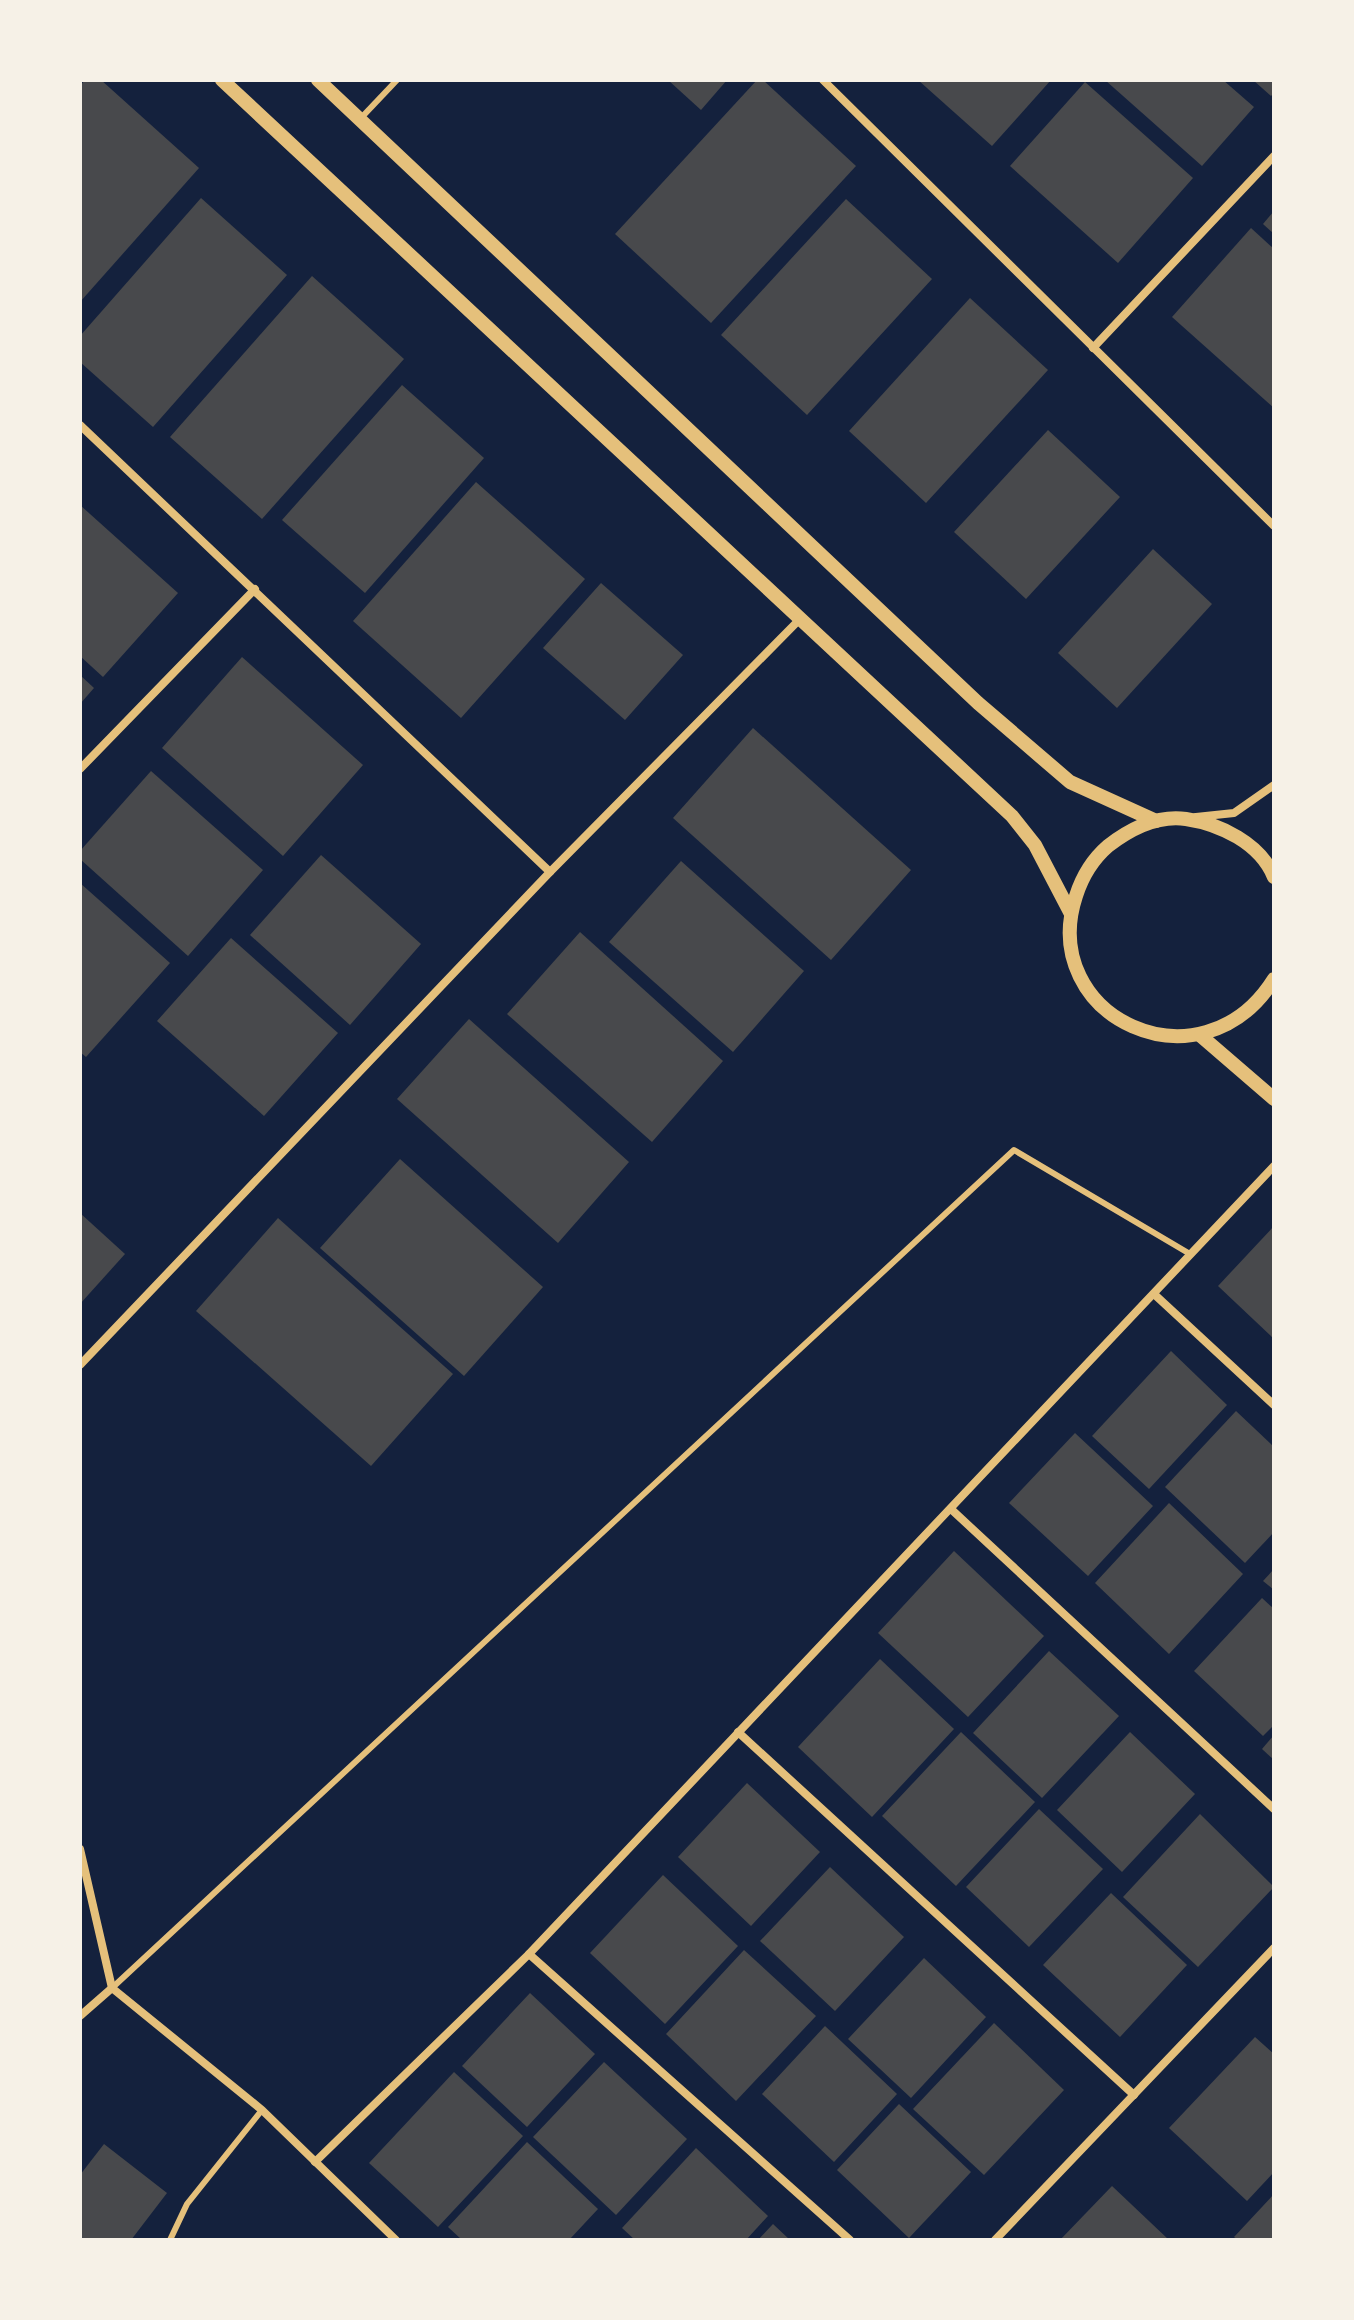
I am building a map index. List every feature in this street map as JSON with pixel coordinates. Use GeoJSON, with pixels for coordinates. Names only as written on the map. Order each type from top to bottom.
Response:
{"type":"FeatureCollection","features":[{"type":"Feature","properties":{"kind":"street"},"geometry":{"type":"LineString","coordinates":[[222,80],[1012,816],[1035,845],[1070,912]]}},
{"type":"Feature","properties":{"kind":"street"},"geometry":{"type":"LineString","coordinates":[[318,80],[978,703],[1070,782],[1156,821]]}},
{"type":"Feature","properties":{"kind":"street"},"geometry":{"type":"LineString","coordinates":[[823,80],[1274,526]]}},
{"type":"Feature","properties":{"kind":"street"},"geometry":{"type":"LineString","coordinates":[[1093,348],[1274,156]]}},
{"type":"Feature","properties":{"kind":"street"},"geometry":{"type":"LineString","coordinates":[[80,425],[550,872]]}},
{"type":"Feature","properties":{"kind":"street"},"geometry":{"type":"LineString","coordinates":[[80,769],[255,589]]}},
{"type":"Feature","properties":{"kind":"street"},"geometry":{"type":"LineString","coordinates":[[80,1365],[550,872],[800,619]]}},
{"type":"Feature","properties":{"kind":"street"},"geometry":{"type":"LineString","coordinates":[[1274,785],[1234,813],[1156,821],[1126,833],[1099,853],[1081,881],[1070,912],[1071,948],[1083,980],[1103,1008],[1132,1028],[1154,1034],[1201,1036],[1233,1023],[1260,1002],[1274,979]]}},
{"type":"Feature","properties":{"kind":"street"},"geometry":{"type":"LineString","coordinates":[[1184,819],[1218,826],[1238,838],[1273,868]]}},
{"type":"Feature","properties":{"kind":"street"},"geometry":{"type":"LineString","coordinates":[[1201,1036],[1274,1099]]}},
{"type":"Feature","properties":{"kind":"street"},"geometry":{"type":"LineString","coordinates":[[315,2162],[529,1954],[1274,1166]]}},
{"type":"Feature","properties":{"kind":"street"},"geometry":{"type":"LineString","coordinates":[[1154,1294],[1274,1405]]}},
{"type":"Feature","properties":{"kind":"street"},"geometry":{"type":"LineString","coordinates":[[952,1510],[1274,1809]]}},
{"type":"Feature","properties":{"kind":"street"},"geometry":{"type":"LineString","coordinates":[[738,1732],[1134,2095]]}},
{"type":"Feature","properties":{"kind":"street"},"geometry":{"type":"LineString","coordinates":[[80,1849],[112,1988],[262,2110],[396,2240]]}},
{"type":"Feature","properties":{"kind":"street"},"geometry":{"type":"LineString","coordinates":[[995,2240],[1274,1948]]}},
{"type":"Feature","properties":{"kind":"street"},"geometry":{"type":"LineString","coordinates":[[529,1954],[850,2240]]}},
{"type":"Feature","properties":{"kind":"street"},"geometry":{"type":"LineString","coordinates":[[80,2016],[112,1988]]}},
{"type":"Feature","properties":{"kind":"lane"},"geometry":{"type":"LineString","coordinates":[[360,120],[397,80]]}},
{"type":"Feature","properties":{"kind":"lane"},"geometry":{"type":"LineString","coordinates":[[112,1988],[1014,1150],[1190,1254]]}},
{"type":"Feature","properties":{"kind":"lane"},"geometry":{"type":"LineString","coordinates":[[170,2240],[187,2204],[262,2110]]}},
{"type":"Feature","properties":{"kind":"building"},"geometry":{"type":"Polygon","coordinates":[[[85,80],[101,80],[199,168],[80,302],[80,86],[85,80]]]}},
{"type":"Feature","properties":{"kind":"building"},"geometry":{"type":"Polygon","coordinates":[[[668,80],[727,80],[701,110],[668,80]]]}},
{"type":"Feature","properties":{"kind":"building"},"geometry":{"type":"Polygon","coordinates":[[[757,80],[763,80],[856,166],[711,323],[615,234],[757,80]]]}},
{"type":"Feature","properties":{"kind":"building"},"geometry":{"type":"Polygon","coordinates":[[[918,80],[1051,80],[992,146],[918,80]]]}},
{"type":"Feature","properties":{"kind":"building"},"geometry":{"type":"Polygon","coordinates":[[[1105,80],[1223,80],[1254,107],[1202,166],[1105,80]]]}},
{"type":"Feature","properties":{"kind":"building"},"geometry":{"type":"Polygon","coordinates":[[[1253,80],[1274,80],[1274,93],[1271,96],[1253,80]]]}},
{"type":"Feature","properties":{"kind":"building"},"geometry":{"type":"Polygon","coordinates":[[[1085,82],[1193,178],[1118,263],[1010,166],[1085,82]]]}},
{"type":"Feature","properties":{"kind":"building"},"geometry":{"type":"Polygon","coordinates":[[[201,198],[287,275],[153,427],[80,362],[80,336],[201,198]]]}},
{"type":"Feature","properties":{"kind":"building"},"geometry":{"type":"Polygon","coordinates":[[[846,199],[932,279],[807,415],[721,335],[846,199]]]}},
{"type":"Feature","properties":{"kind":"building"},"geometry":{"type":"Polygon","coordinates":[[[1274,211],[1274,234],[1263,224],[1274,211]]]}},
{"type":"Feature","properties":{"kind":"building"},"geometry":{"type":"Polygon","coordinates":[[[1251,228],[1274,249],[1274,408],[1172,317],[1251,228]]]}},
{"type":"Feature","properties":{"kind":"building"},"geometry":{"type":"Polygon","coordinates":[[[312,276],[404,359],[262,519],[170,437],[312,276]]]}},
{"type":"Feature","properties":{"kind":"building"},"geometry":{"type":"Polygon","coordinates":[[[970,298],[1048,370],[926,503],[849,431],[970,298]]]}},
{"type":"Feature","properties":{"kind":"building"},"geometry":{"type":"Polygon","coordinates":[[[402,385],[484,458],[365,593],[282,520],[402,385]]]}},
{"type":"Feature","properties":{"kind":"building"},"geometry":{"type":"Polygon","coordinates":[[[1048,430],[1120,497],[1026,599],[954,532],[1048,430]]]}},
{"type":"Feature","properties":{"kind":"building"},"geometry":{"type":"Polygon","coordinates":[[[476,482],[585,579],[461,718],[353,621],[476,482]]]}},
{"type":"Feature","properties":{"kind":"building"},"geometry":{"type":"Polygon","coordinates":[[[80,505],[178,593],[103,677],[80,656],[80,505]]]}},
{"type":"Feature","properties":{"kind":"building"},"geometry":{"type":"Polygon","coordinates":[[[1153,549],[1212,604],[1117,708],[1058,653],[1153,549]]]}},
{"type":"Feature","properties":{"kind":"building"},"geometry":{"type":"Polygon","coordinates":[[[601,583],[683,655],[625,720],[543,648],[601,583]]]}},
{"type":"Feature","properties":{"kind":"building"},"geometry":{"type":"Polygon","coordinates":[[[242,657],[363,765],[283,856],[162,748],[242,657]]]}},
{"type":"Feature","properties":{"kind":"building"},"geometry":{"type":"Polygon","coordinates":[[[80,675],[94,688],[80,704],[80,675]]]}},
{"type":"Feature","properties":{"kind":"building"},"geometry":{"type":"Polygon","coordinates":[[[753,728],[911,870],[831,960],[673,818],[753,728]]]}},
{"type":"Feature","properties":{"kind":"building"},"geometry":{"type":"Polygon","coordinates":[[[151,771],[263,870],[188,956],[80,859],[80,851],[151,771]]]}},
{"type":"Feature","properties":{"kind":"building"},"geometry":{"type":"Polygon","coordinates":[[[321,855],[421,944],[350,1025],[250,935],[321,855]]]}},
{"type":"Feature","properties":{"kind":"building"},"geometry":{"type":"Polygon","coordinates":[[[681,861],[804,971],[733,1052],[609,942],[681,861]]]}},
{"type":"Feature","properties":{"kind":"building"},"geometry":{"type":"Polygon","coordinates":[[[80,883],[170,963],[86,1057],[80,1052],[80,883]]]}},
{"type":"Feature","properties":{"kind":"building"},"geometry":{"type":"Polygon","coordinates":[[[580,932],[723,1061],[652,1142],[507,1014],[580,932]]]}},
{"type":"Feature","properties":{"kind":"building"},"geometry":{"type":"Polygon","coordinates":[[[231,938],[338,1033],[264,1116],[157,1021],[231,938]]]}},
{"type":"Feature","properties":{"kind":"building"},"geometry":{"type":"Polygon","coordinates":[[[469,1019],[629,1162],[558,1243],[397,1099],[469,1019]]]}},
{"type":"Feature","properties":{"kind":"building"},"geometry":{"type":"Polygon","coordinates":[[[400,1159],[543,1287],[464,1376],[320,1248],[400,1159]]]}},
{"type":"Feature","properties":{"kind":"building"},"geometry":{"type":"Polygon","coordinates":[[[80,1213],[125,1254],[80,1304],[80,1213]]]}},
{"type":"Feature","properties":{"kind":"building"},"geometry":{"type":"Polygon","coordinates":[[[278,1218],[453,1374],[371,1466],[196,1311],[278,1218]]]}},
{"type":"Feature","properties":{"kind":"building"},"geometry":{"type":"Polygon","coordinates":[[[1274,1226],[1274,1339],[1218,1286],[1274,1226]]]}},
{"type":"Feature","properties":{"kind":"building"},"geometry":{"type":"Polygon","coordinates":[[[1171,1351],[1227,1405],[1149,1489],[1092,1436],[1171,1351]]]}},
{"type":"Feature","properties":{"kind":"building"},"geometry":{"type":"Polygon","coordinates":[[[1236,1411],[1274,1447],[1274,1532],[1245,1563],[1165,1487],[1236,1411]]]}},
{"type":"Feature","properties":{"kind":"building"},"geometry":{"type":"Polygon","coordinates":[[[1075,1433],[1153,1506],[1088,1576],[1009,1503],[1075,1433]]]}},
{"type":"Feature","properties":{"kind":"building"},"geometry":{"type":"Polygon","coordinates":[[[1169,1503],[1243,1574],[1169,1654],[1095,1583],[1169,1503]]]}},
{"type":"Feature","properties":{"kind":"building"},"geometry":{"type":"Polygon","coordinates":[[[954,1551],[1044,1636],[968,1717],[878,1633],[954,1551]]]}},
{"type":"Feature","properties":{"kind":"building"},"geometry":{"type":"Polygon","coordinates":[[[1274,1569],[1274,1590],[1263,1581],[1274,1569]]]}},
{"type":"Feature","properties":{"kind":"building"},"geometry":{"type":"Polygon","coordinates":[[[1262,1598],[1274,1609],[1274,1725],[1263,1736],[1194,1671],[1262,1598]]]}},
{"type":"Feature","properties":{"kind":"building"},"geometry":{"type":"Polygon","coordinates":[[[1049,1651],[1119,1716],[1042,1798],[973,1733],[1049,1651]]]}},
{"type":"Feature","properties":{"kind":"building"},"geometry":{"type":"Polygon","coordinates":[[[880,1659],[954,1729],[872,1817],[798,1747],[880,1659]]]}},
{"type":"Feature","properties":{"kind":"building"},"geometry":{"type":"Polygon","coordinates":[[[961,1732],[1035,1802],[956,1886],[882,1816],[961,1732]]]}},
{"type":"Feature","properties":{"kind":"building"},"geometry":{"type":"Polygon","coordinates":[[[1130,1732],[1195,1794],[1122,1872],[1057,1810],[1130,1732]]]}},
{"type":"Feature","properties":{"kind":"building"},"geometry":{"type":"Polygon","coordinates":[[[1274,1735],[1274,1760],[1262,1749],[1274,1735]]]}},
{"type":"Feature","properties":{"kind":"building"},"geometry":{"type":"Polygon","coordinates":[[[747,1783],[820,1852],[751,1926],[678,1857],[747,1783]]]}},
{"type":"Feature","properties":{"kind":"building"},"geometry":{"type":"Polygon","coordinates":[[[1039,1809],[1103,1869],[1029,1947],[966,1887],[1039,1809]]]}},
{"type":"Feature","properties":{"kind":"building"},"geometry":{"type":"Polygon","coordinates":[[[1200,1814],[1274,1887],[1198,1967],[1123,1897],[1200,1814]]]}},
{"type":"Feature","properties":{"kind":"building"},"geometry":{"type":"Polygon","coordinates":[[[830,1867],[904,1937],[835,2011],[760,1941],[830,1867]]]}},
{"type":"Feature","properties":{"kind":"building"},"geometry":{"type":"Polygon","coordinates":[[[663,1875],[738,1946],[665,2024],[590,1953],[663,1875]]]}},
{"type":"Feature","properties":{"kind":"building"},"geometry":{"type":"Polygon","coordinates":[[[1111,1893],[1187,1965],[1120,2037],[1043,1965],[1111,1893]]]}},
{"type":"Feature","properties":{"kind":"building"},"geometry":{"type":"Polygon","coordinates":[[[744,1950],[816,2016],[736,2101],[666,2034],[744,1950]]]}},
{"type":"Feature","properties":{"kind":"building"},"geometry":{"type":"Polygon","coordinates":[[[924,1958],[986,2017],[911,2098],[848,2039],[924,1958]]]}},
{"type":"Feature","properties":{"kind":"building"},"geometry":{"type":"Polygon","coordinates":[[[530,1993],[595,2054],[527,2127],[462,2066],[530,1993]]]}},
{"type":"Feature","properties":{"kind":"building"},"geometry":{"type":"Polygon","coordinates":[[[994,2023],[1064,2090],[984,2175],[913,2109],[994,2023]]]}},
{"type":"Feature","properties":{"kind":"building"},"geometry":{"type":"Polygon","coordinates":[[[825,2026],[897,2094],[834,2162],[762,2094],[825,2026]]]}},
{"type":"Feature","properties":{"kind":"building"},"geometry":{"type":"Polygon","coordinates":[[[1255,2037],[1274,2054],[1274,2172],[1247,2201],[1169,2128],[1255,2037]]]}},
{"type":"Feature","properties":{"kind":"building"},"geometry":{"type":"Polygon","coordinates":[[[604,2062],[687,2139],[616,2215],[533,2137],[604,2062]]]}},
{"type":"Feature","properties":{"kind":"building"},"geometry":{"type":"Polygon","coordinates":[[[454,2072],[523,2136],[438,2227],[369,2163],[454,2072]]]}},
{"type":"Feature","properties":{"kind":"building"},"geometry":{"type":"Polygon","coordinates":[[[899,2104],[971,2172],[909,2238],[837,2170],[899,2104]]]}},
{"type":"Feature","properties":{"kind":"building"},"geometry":{"type":"Polygon","coordinates":[[[527,2142],[598,2209],[569,2240],[462,2240],[448,2227],[527,2142]]]}},
{"type":"Feature","properties":{"kind":"building"},"geometry":{"type":"Polygon","coordinates":[[[104,2144],[167,2193],[131,2240],[80,2240],[80,2175],[104,2144]]]}},
{"type":"Feature","properties":{"kind":"building"},"geometry":{"type":"Polygon","coordinates":[[[696,2148],[768,2216],[746,2240],[635,2240],[622,2228],[696,2148]]]}},
{"type":"Feature","properties":{"kind":"building"},"geometry":{"type":"Polygon","coordinates":[[[1112,2186],[1169,2240],[1060,2240],[1112,2186]]]}},
{"type":"Feature","properties":{"kind":"building"},"geometry":{"type":"Polygon","coordinates":[[[1274,2194],[1274,2240],[1238,2240],[1234,2237],[1274,2194]]]}},
{"type":"Feature","properties":{"kind":"building"},"geometry":{"type":"Polygon","coordinates":[[[773,2224],[790,2240],[758,2240],[773,2224]]]}}]}
